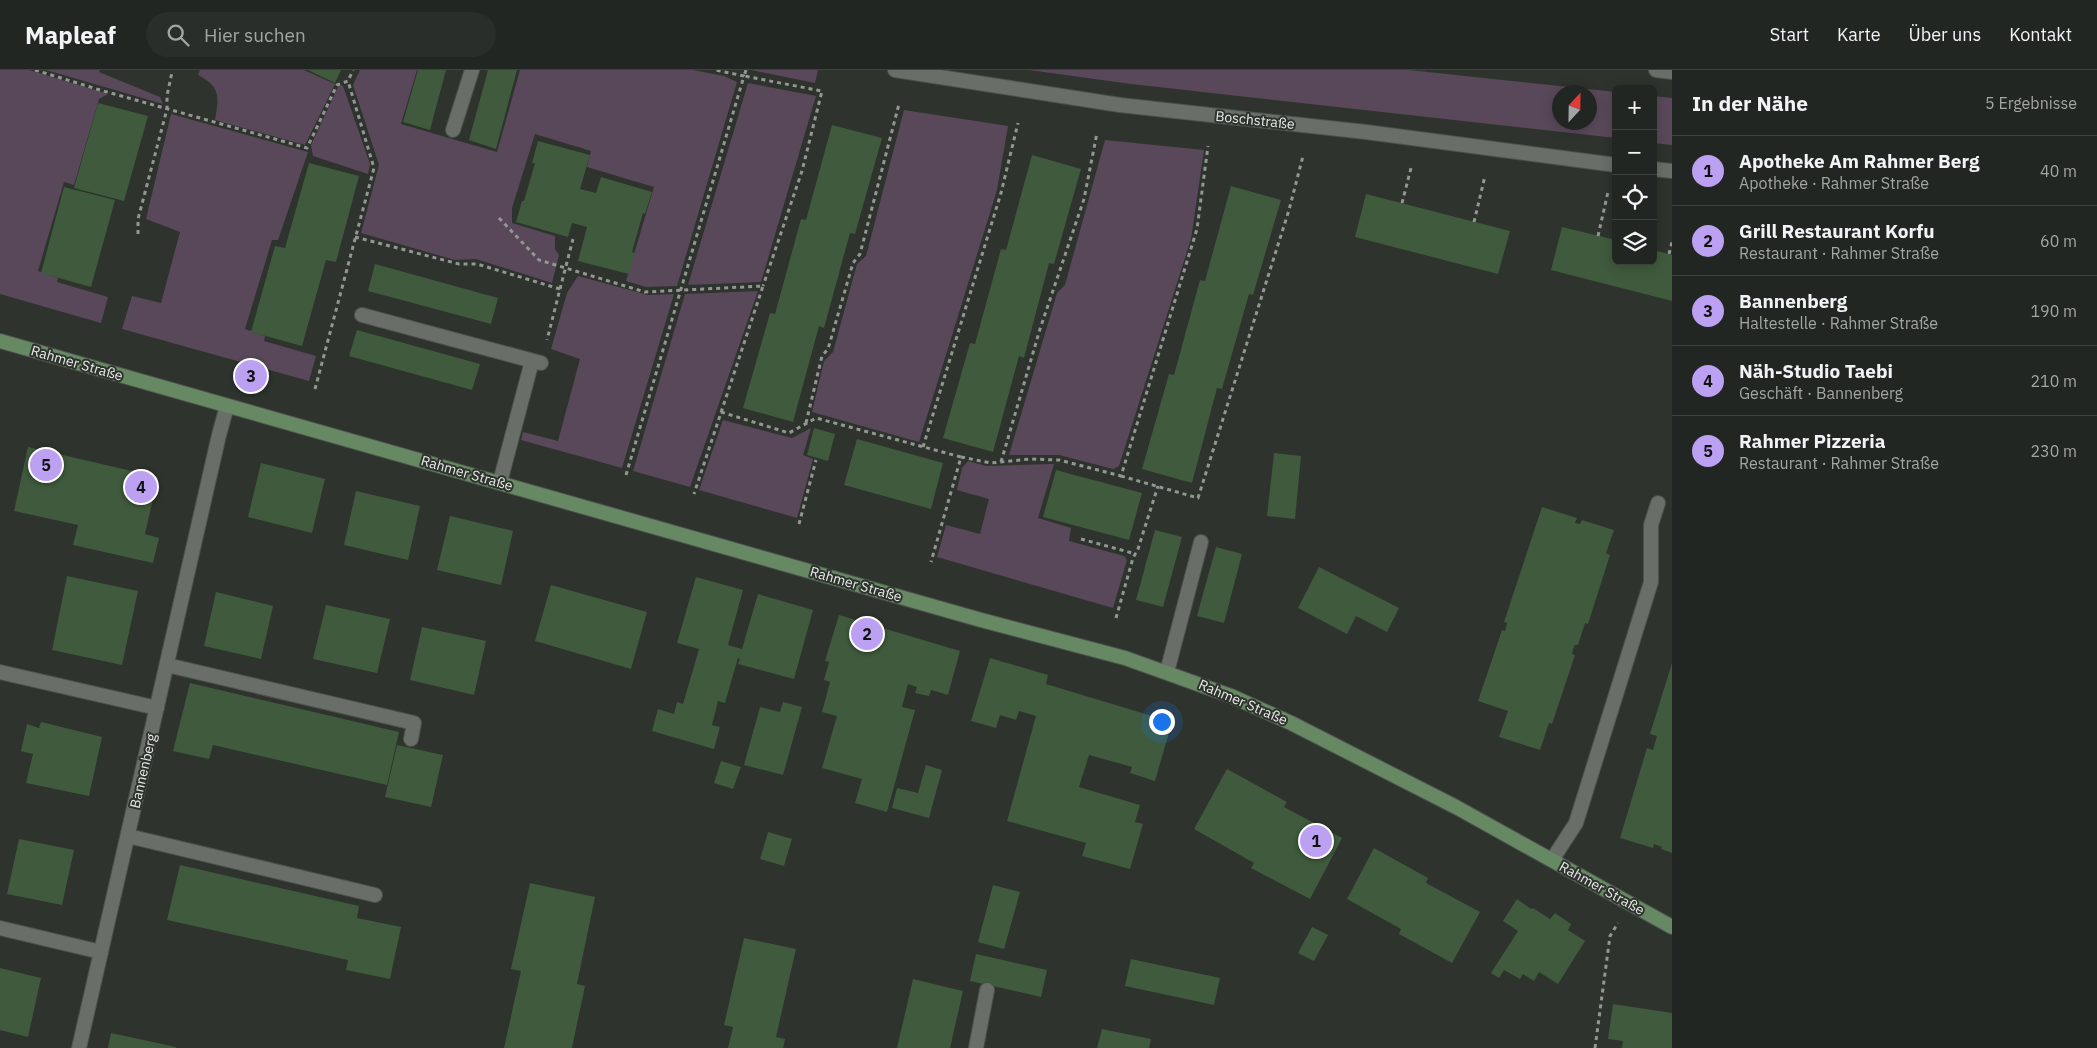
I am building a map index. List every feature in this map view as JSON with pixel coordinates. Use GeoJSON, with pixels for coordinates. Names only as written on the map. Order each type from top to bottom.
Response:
{"type":"FeatureCollection","features":[{"type":"Feature","properties":{"kind":"main road","name":"Rahmer Straße"},"geometry":{"type":"LineString","coordinates":[[0,341],[982,620],[1125,658],[1216,689],[1291,723],[1456,807],[1672,927]]}},
{"type":"Feature","properties":{"kind":"street"},"geometry":{"type":"LineString","coordinates":[[453,130],[472,70]]}},
{"type":"Feature","properties":{"kind":"street","name":"Boschstraße"},"geometry":{"type":"LineString","coordinates":[[896,70],[1120,105],[1366,132],[1612,163]]}},
{"type":"Feature","properties":{"kind":"street"},"geometry":{"type":"LineString","coordinates":[[1656,70],[1672,72]]}},
{"type":"Feature","properties":{"kind":"street"},"geometry":{"type":"LineString","coordinates":[[1657,170],[1672,172]]}},
{"type":"Feature","properties":{"kind":"street"},"geometry":{"type":"LineString","coordinates":[[362,315],[536,362],[500,482]]}},
{"type":"Feature","properties":{"kind":"street","name":"Bannenberg"},"geometry":{"type":"LineString","coordinates":[[79,1048],[227,406]]}},
{"type":"Feature","properties":{"kind":"street"},"geometry":{"type":"LineString","coordinates":[[1552,860],[1576,823],[1651,582],[1651,525],[1658,503]]}},
{"type":"Feature","properties":{"kind":"street"},"geometry":{"type":"LineString","coordinates":[[1167,672],[1201,542]]}},
{"type":"Feature","properties":{"kind":"street"},"geometry":{"type":"LineString","coordinates":[[166,665],[414,723],[411,739]]}},
{"type":"Feature","properties":{"kind":"street"},"geometry":{"type":"LineString","coordinates":[[0,672],[157,708]]}},
{"type":"Feature","properties":{"kind":"street"},"geometry":{"type":"LineString","coordinates":[[128,836],[375,895]]}},
{"type":"Feature","properties":{"kind":"street"},"geometry":{"type":"LineString","coordinates":[[0,928],[101,952]]}},
{"type":"Feature","properties":{"kind":"street"},"geometry":{"type":"LineString","coordinates":[[976,1048],[987,990]]}},
{"type":"Feature","properties":{"kind":"path"},"geometry":{"type":"LineString","coordinates":[[35,70],[307,148],[337,84],[348,80],[354,70]]}},
{"type":"Feature","properties":{"kind":"path"},"geometry":{"type":"LineString","coordinates":[[694,494],[802,171],[822,91],[715,70]]}},
{"type":"Feature","properties":{"kind":"path"},"geometry":{"type":"LineString","coordinates":[[626,475],[746,70]]}},
{"type":"Feature","properties":{"kind":"path"},"geometry":{"type":"LineString","coordinates":[[138,234],[138,220],[167,108],[167,96],[172,72]]}},
{"type":"Feature","properties":{"kind":"path"},"geometry":{"type":"LineString","coordinates":[[315,389],[374,168],[348,80]]}},
{"type":"Feature","properties":{"kind":"path"},"geometry":{"type":"LineString","coordinates":[[806,424],[822,356],[828,349],[852,263],[860,254],[900,104]]}},
{"type":"Feature","properties":{"kind":"path"},"geometry":{"type":"LineString","coordinates":[[923,447],[1001,193],[1018,122]]}},
{"type":"Feature","properties":{"kind":"path"},"geometry":{"type":"LineString","coordinates":[[1001,462],[1040,329],[1084,199],[1097,133]]}},
{"type":"Feature","properties":{"kind":"path"},"geometry":{"type":"LineString","coordinates":[[1121,476],[1197,229],[1208,146]]}},
{"type":"Feature","properties":{"kind":"path"},"geometry":{"type":"LineString","coordinates":[[721,412],[789,433],[816,418],[961,457],[991,463],[1030,459],[1059,460],[1198,498],[1289,210],[1303,156]]}},
{"type":"Feature","properties":{"kind":"path"},"geometry":{"type":"LineString","coordinates":[[1402,203],[1411,168]]}},
{"type":"Feature","properties":{"kind":"path"},"geometry":{"type":"LineString","coordinates":[[1474,222],[1485,176]]}},
{"type":"Feature","properties":{"kind":"path"},"geometry":{"type":"LineString","coordinates":[[1598,236],[1608,192]]}},
{"type":"Feature","properties":{"kind":"path"},"geometry":{"type":"LineString","coordinates":[[499,218],[539,260],[645,292],[763,286]]}},
{"type":"Feature","properties":{"kind":"path"},"geometry":{"type":"LineString","coordinates":[[355,237],[459,264],[477,264],[560,289]]}},
{"type":"Feature","properties":{"kind":"path"},"geometry":{"type":"LineString","coordinates":[[551,326],[573,239]]}},
{"type":"Feature","properties":{"kind":"path"},"geometry":{"type":"LineString","coordinates":[[1670,254],[1672,242]]}},
{"type":"Feature","properties":{"kind":"path"},"geometry":{"type":"LineString","coordinates":[[931,562],[961,457]]}},
{"type":"Feature","properties":{"kind":"path"},"geometry":{"type":"LineString","coordinates":[[799,524],[816,460]]}},
{"type":"Feature","properties":{"kind":"path"},"geometry":{"type":"LineString","coordinates":[[1116,618],[1133,558],[1136,554],[1158,486]]}},
{"type":"Feature","properties":{"kind":"path"},"geometry":{"type":"LineString","coordinates":[[1081,539],[1136,554]]}},
{"type":"Feature","properties":{"kind":"path"},"geometry":{"type":"LineString","coordinates":[[1595,1048],[1610,936],[1630,903]]}},
{"type":"Feature","properties":{"kind":"shaded area"},"geometry":{"type":"Polygon","coordinates":[[[0,70],[29,70],[108,94],[99,99],[74,185],[64,182],[38,271],[58,278],[57,282],[108,297],[101,323],[0,294],[0,70]]]}},
{"type":"Feature","properties":{"kind":"shaded area"},"geometry":{"type":"Polygon","coordinates":[[[46,70],[100,70],[99,72],[160,97],[163,104],[46,70]]]}},
{"type":"Feature","properties":{"kind":"shaded area"},"geometry":{"type":"Polygon","coordinates":[[[200,70],[304,70],[335,84],[305,145],[215,120],[217,93],[211,84],[198,75],[200,70]]]}},
{"type":"Feature","properties":{"kind":"shaded area"},"geometry":{"type":"Polygon","coordinates":[[[360,70],[417,70],[401,124],[497,152],[520,70],[693,70],[724,76],[737,82],[677,286],[646,287],[626,281],[654,187],[587,167],[591,151],[535,134],[512,208],[512,223],[555,236],[555,249],[559,255],[552,283],[476,259],[455,260],[361,233],[379,165],[353,85],[360,70]]]}},
{"type":"Feature","properties":{"kind":"shaded area"},"geometry":{"type":"Polygon","coordinates":[[[751,70],[818,70],[815,83],[751,70]]]}},
{"type":"Feature","properties":{"kind":"shaded area"},"geometry":{"type":"Polygon","coordinates":[[[1029,70],[1409,70],[1552,85],[1552,130],[1597,130],[1597,90],[1612,92],[1612,138],[1131,84],[1029,70]]]}},
{"type":"Feature","properties":{"kind":"shaded area"},"geometry":{"type":"Polygon","coordinates":[[[748,83],[816,96],[761,282],[688,285],[748,83]]]}},
{"type":"Feature","properties":{"kind":"shaded area"},"geometry":{"type":"Polygon","coordinates":[[[339,85],[343,86],[370,164],[368,174],[313,156],[311,145],[339,85]]]}},
{"type":"Feature","properties":{"kind":"shaded area"},"geometry":{"type":"Polygon","coordinates":[[[1657,96],[1672,98],[1672,145],[1657,143],[1657,96]]]}},
{"type":"Feature","properties":{"kind":"shaded area"},"geometry":{"type":"Polygon","coordinates":[[[904,110],[1008,126],[997,190],[919,442],[812,412],[824,361],[833,352],[857,264],[866,256],[904,110]]]}},
{"type":"Feature","properties":{"kind":"shaded area"},"geometry":{"type":"Polygon","coordinates":[[[171,114],[308,152],[278,240],[272,240],[245,329],[265,336],[264,341],[316,356],[309,381],[122,329],[132,296],[161,303],[180,232],[146,219],[171,114]]]}},
{"type":"Feature","properties":{"kind":"shaded area"},"geometry":{"type":"Polygon","coordinates":[[[1105,140],[1204,150],[1191,239],[1119,466],[1113,469],[1059,455],[1009,455],[1057,293],[1065,285],[1105,140]]]}},
{"type":"Feature","properties":{"kind":"shaded area"},"geometry":{"type":"Polygon","coordinates":[[[578,276],[648,295],[674,294],[622,468],[521,440],[523,432],[558,441],[580,359],[551,349],[567,293],[578,276]]]}},
{"type":"Feature","properties":{"kind":"shaded area"},"geometry":{"type":"Polygon","coordinates":[[[758,291],[690,487],[633,471],[685,294],[758,291]]]}},
{"type":"Feature","properties":{"kind":"shaded area"},"geometry":{"type":"Polygon","coordinates":[[[723,420],[792,438],[811,428],[803,455],[813,459],[797,518],[699,490],[723,420]]]}},
{"type":"Feature","properties":{"kind":"shaded area"},"geometry":{"type":"Polygon","coordinates":[[[968,461],[986,466],[1054,464],[1038,518],[1071,528],[1069,541],[1124,556],[1127,560],[1113,608],[937,557],[946,525],[980,534],[989,499],[957,490],[962,468],[968,461]]]}},
{"type":"Feature","properties":{"kind":"building"},"geometry":{"type":"Polygon","coordinates":[[[308,70],[341,70],[335,83],[308,70]]]}},
{"type":"Feature","properties":{"kind":"building"},"geometry":{"type":"Polygon","coordinates":[[[418,70],[446,70],[430,130],[403,122],[418,70]]]}},
{"type":"Feature","properties":{"kind":"building"},"geometry":{"type":"Polygon","coordinates":[[[488,70],[517,70],[496,149],[469,140],[488,70]]]}},
{"type":"Feature","properties":{"kind":"building"},"geometry":{"type":"Polygon","coordinates":[[[98,103],[148,116],[124,201],[74,188],[98,103]]]}},
{"type":"Feature","properties":{"kind":"building"},"geometry":{"type":"Polygon","coordinates":[[[832,125],[882,138],[855,234],[850,233],[824,328],[819,326],[793,422],[743,408],[770,313],[775,314],[801,219],[806,220],[832,125]]]}},
{"type":"Feature","properties":{"kind":"building"},"geometry":{"type":"Polygon","coordinates":[[[538,141],[590,155],[580,189],[596,193],[601,177],[652,192],[645,214],[643,213],[632,252],[635,253],[629,274],[578,261],[587,227],[572,223],[568,237],[516,222],[535,163],[532,163],[538,141]]]}},
{"type":"Feature","properties":{"kind":"building"},"geometry":{"type":"Polygon","coordinates":[[[1032,155],[1081,169],[1054,264],[1049,263],[1024,358],[1019,356],[993,452],[943,438],[970,343],[975,344],[1001,249],[1006,250],[1032,155]]]}},
{"type":"Feature","properties":{"kind":"building"},"geometry":{"type":"Polygon","coordinates":[[[309,163],[359,176],[336,262],[326,260],[302,346],[251,332],[275,246],[285,248],[309,163]]]}},
{"type":"Feature","properties":{"kind":"building"},"geometry":{"type":"Polygon","coordinates":[[[1231,186],[1281,200],[1253,295],[1249,294],[1222,389],[1217,388],[1192,483],[1142,469],[1169,374],[1174,375],[1200,280],[1205,281],[1231,186]]]}},
{"type":"Feature","properties":{"kind":"building"},"geometry":{"type":"Polygon","coordinates":[[[64,187],[115,200],[91,287],[41,273],[64,187]]]}},
{"type":"Feature","properties":{"kind":"building"},"geometry":{"type":"Polygon","coordinates":[[[1366,194],[1510,231],[1498,274],[1355,237],[1366,194]]]}},
{"type":"Feature","properties":{"kind":"building"},"geometry":{"type":"Polygon","coordinates":[[[1562,227],[1612,239],[1612,265],[1657,265],[1657,251],[1672,255],[1672,301],[1551,270],[1562,227]]]}},
{"type":"Feature","properties":{"kind":"building"},"geometry":{"type":"Polygon","coordinates":[[[375,264],[498,298],[491,324],[368,291],[375,264]]]}},
{"type":"Feature","properties":{"kind":"building"},"geometry":{"type":"Polygon","coordinates":[[[357,330],[480,364],[472,390],[349,356],[357,330]]]}},
{"type":"Feature","properties":{"kind":"building"},"geometry":{"type":"Polygon","coordinates":[[[814,428],[835,434],[828,461],[807,455],[814,428]]]}},
{"type":"Feature","properties":{"kind":"building"},"geometry":{"type":"Polygon","coordinates":[[[857,439],[943,463],[931,509],[844,485],[857,439]]]}},
{"type":"Feature","properties":{"kind":"building"},"geometry":{"type":"Polygon","coordinates":[[[28,447],[158,477],[145,534],[159,538],[153,563],[73,545],[78,525],[14,511],[28,447]]]}},
{"type":"Feature","properties":{"kind":"building"},"geometry":{"type":"Polygon","coordinates":[[[1274,453],[1301,456],[1295,519],[1267,516],[1274,453]]]}},
{"type":"Feature","properties":{"kind":"building"},"geometry":{"type":"Polygon","coordinates":[[[261,463],[325,479],[312,533],[248,517],[261,463]]]}},
{"type":"Feature","properties":{"kind":"building"},"geometry":{"type":"Polygon","coordinates":[[[1056,470],[1142,493],[1129,540],[1043,517],[1056,470]]]}},
{"type":"Feature","properties":{"kind":"building"},"geometry":{"type":"Polygon","coordinates":[[[356,491],[420,506],[408,560],[344,545],[356,491]]]}},
{"type":"Feature","properties":{"kind":"building"},"geometry":{"type":"Polygon","coordinates":[[[1542,507],[1577,518],[1575,523],[1580,524],[1582,520],[1614,530],[1606,553],[1610,555],[1588,624],[1585,623],[1578,645],[1575,645],[1573,649],[1572,654],[1575,655],[1552,724],[1549,723],[1540,750],[1499,737],[1508,711],[1478,701],[1502,630],[1505,631],[1507,623],[1504,622],[1542,507]]]}},
{"type":"Feature","properties":{"kind":"building"},"geometry":{"type":"Polygon","coordinates":[[[450,516],[513,531],[501,585],[437,570],[450,516]]]}},
{"type":"Feature","properties":{"kind":"building"},"geometry":{"type":"Polygon","coordinates":[[[1155,530],[1182,537],[1163,607],[1136,600],[1155,530]]]}},
{"type":"Feature","properties":{"kind":"building"},"geometry":{"type":"Polygon","coordinates":[[[1216,547],[1242,554],[1224,623],[1197,616],[1216,547]]]}},
{"type":"Feature","properties":{"kind":"building"},"geometry":{"type":"Polygon","coordinates":[[[1319,567],[1399,608],[1387,632],[1356,616],[1347,634],[1298,608],[1319,567]]]}},
{"type":"Feature","properties":{"kind":"building"},"geometry":{"type":"Polygon","coordinates":[[[67,576],[138,591],[122,665],[52,650],[67,576]]]}},
{"type":"Feature","properties":{"kind":"building"},"geometry":{"type":"Polygon","coordinates":[[[696,577],[743,590],[728,645],[742,649],[758,594],[813,610],[794,679],[738,664],[740,659],[738,658],[725,703],[718,701],[712,725],[720,727],[714,749],[652,731],[658,709],[674,714],[677,702],[683,704],[699,649],[677,643],[696,577]]]}},
{"type":"Feature","properties":{"kind":"building"},"geometry":{"type":"Polygon","coordinates":[[[551,585],[647,612],[631,669],[535,641],[551,585]]]}},
{"type":"Feature","properties":{"kind":"building"},"geometry":{"type":"Polygon","coordinates":[[[216,592],[273,606],[261,659],[204,646],[216,592]]]}},
{"type":"Feature","properties":{"kind":"building"},"geometry":{"type":"Polygon","coordinates":[[[326,605],[390,619],[377,673],[313,659],[326,605]]]}},
{"type":"Feature","properties":{"kind":"building"},"geometry":{"type":"Polygon","coordinates":[[[839,615],[960,651],[948,695],[931,690],[929,696],[915,693],[917,687],[908,684],[902,707],[915,710],[887,812],[855,803],[862,779],[822,768],[837,716],[822,712],[830,682],[824,680],[829,662],[825,661],[839,615]]]}},
{"type":"Feature","properties":{"kind":"building"},"geometry":{"type":"Polygon","coordinates":[[[422,627],[486,641],[474,695],[410,680],[422,627]]]}},
{"type":"Feature","properties":{"kind":"building"},"geometry":{"type":"Polygon","coordinates":[[[990,658],[1048,675],[1046,684],[1172,722],[1155,781],[1130,773],[1132,767],[1089,755],[1079,787],[1140,805],[1135,822],[1143,824],[1130,869],[1082,856],[1086,843],[1007,821],[1036,716],[1019,711],[1016,720],[1000,715],[996,728],[971,721],[990,658]]]}},
{"type":"Feature","properties":{"kind":"building"},"geometry":{"type":"Polygon","coordinates":[[[1672,663],[1672,853],[1654,844],[1653,848],[1620,838],[1647,748],[1653,750],[1657,736],[1650,734],[1672,663]]]}},
{"type":"Feature","properties":{"kind":"building"},"geometry":{"type":"Polygon","coordinates":[[[190,683],[399,732],[387,785],[213,745],[209,759],[173,751],[190,683]]]}},
{"type":"Feature","properties":{"kind":"building"},"geometry":{"type":"Polygon","coordinates":[[[783,702],[802,707],[783,775],[744,765],[760,707],[780,712],[783,702]]]}},
{"type":"Feature","properties":{"kind":"building"},"geometry":{"type":"Polygon","coordinates":[[[41,722],[102,737],[89,796],[26,783],[33,754],[21,751],[27,724],[39,728],[41,722]]]}},
{"type":"Feature","properties":{"kind":"building"},"geometry":{"type":"Polygon","coordinates":[[[397,745],[443,755],[431,807],[385,797],[397,745]]]}},
{"type":"Feature","properties":{"kind":"building"},"geometry":{"type":"Polygon","coordinates":[[[721,761],[741,767],[733,789],[714,783],[721,761]]]}},
{"type":"Feature","properties":{"kind":"building"},"geometry":{"type":"Polygon","coordinates":[[[926,765],[942,770],[929,818],[892,808],[897,788],[918,793],[926,765]]]}},
{"type":"Feature","properties":{"kind":"building"},"geometry":{"type":"Polygon","coordinates":[[[1227,769],[1287,802],[1284,807],[1342,838],[1310,899],[1251,868],[1254,863],[1194,829],[1227,769]]]}},
{"type":"Feature","properties":{"kind":"building"},"geometry":{"type":"Polygon","coordinates":[[[768,832],[792,839],[784,866],[760,859],[768,832]]]}},
{"type":"Feature","properties":{"kind":"building"},"geometry":{"type":"Polygon","coordinates":[[[19,839],[74,850],[62,905],[7,894],[19,839]]]}},
{"type":"Feature","properties":{"kind":"building"},"geometry":{"type":"Polygon","coordinates":[[[1374,848],[1428,878],[1426,883],[1480,912],[1452,963],[1399,934],[1401,929],[1347,899],[1374,848]]]}},
{"type":"Feature","properties":{"kind":"building"},"geometry":{"type":"Polygon","coordinates":[[[180,865],[359,906],[357,918],[401,927],[390,979],[346,970],[348,960],[167,920],[180,865]]]}},
{"type":"Feature","properties":{"kind":"building"},"geometry":{"type":"Polygon","coordinates":[[[530,883],[595,897],[577,984],[585,986],[572,1048],[504,1048],[521,971],[511,969],[530,883]]]}},
{"type":"Feature","properties":{"kind":"building"},"geometry":{"type":"Polygon","coordinates":[[[993,885],[1020,892],[1004,949],[978,942],[993,885]]]}},
{"type":"Feature","properties":{"kind":"building"},"geometry":{"type":"Polygon","coordinates":[[[1517,899],[1550,919],[1555,913],[1571,924],[1568,930],[1585,941],[1558,984],[1539,972],[1534,981],[1523,974],[1520,979],[1504,970],[1499,978],[1491,973],[1518,931],[1503,921],[1517,899]]]}},
{"type":"Feature","properties":{"kind":"building"},"geometry":{"type":"Polygon","coordinates":[[[1312,927],[1328,935],[1314,961],[1298,953],[1312,927]]]}},
{"type":"Feature","properties":{"kind":"building"},"geometry":{"type":"Polygon","coordinates":[[[744,938],[796,949],[776,1037],[785,1039],[783,1048],[728,1048],[733,1027],[724,1025],[744,938]]]}},
{"type":"Feature","properties":{"kind":"building"},"geometry":{"type":"Polygon","coordinates":[[[976,954],[1047,970],[1041,997],[970,981],[976,954]]]}},
{"type":"Feature","properties":{"kind":"building"},"geometry":{"type":"Polygon","coordinates":[[[1131,959],[1220,978],[1214,1005],[1125,986],[1131,959]]]}},
{"type":"Feature","properties":{"kind":"building"},"geometry":{"type":"Polygon","coordinates":[[[0,968],[41,978],[28,1037],[0,1030],[0,968]]]}},
{"type":"Feature","properties":{"kind":"building"},"geometry":{"type":"Polygon","coordinates":[[[913,979],[963,991],[950,1048],[897,1048],[913,979]]]}},
{"type":"Feature","properties":{"kind":"building"},"geometry":{"type":"Polygon","coordinates":[[[1613,1004],[1672,1013],[1672,1048],[1622,1048],[1623,1041],[1608,1039],[1613,1004]]]}},
{"type":"Feature","properties":{"kind":"building"},"geometry":{"type":"Polygon","coordinates":[[[1102,1029],[1151,1039],[1149,1048],[1097,1048],[1102,1029]]]}},
{"type":"Feature","properties":{"kind":"building"},"geometry":{"type":"Polygon","coordinates":[[[111,1033],[176,1047],[176,1048],[108,1048],[111,1033]]]}},
{"type":"Feature","properties":{"kind":"place","name":"Bannenberg"},"geometry":{"type":"Point","coordinates":[251,376]}},
{"type":"Feature","properties":{"kind":"place","name":"Rahmer Pizzeria"},"geometry":{"type":"Point","coordinates":[46,465]}},
{"type":"Feature","properties":{"kind":"place","name":"Näh-Studio Taebi"},"geometry":{"type":"Point","coordinates":[141,487]}},
{"type":"Feature","properties":{"kind":"place","name":"Grill Restaurant Korfu"},"geometry":{"type":"Point","coordinates":[867,634]}},
{"type":"Feature","properties":{"kind":"place","name":"Apotheke Am Rahmer Berg"},"geometry":{"type":"Point","coordinates":[1316,841]}}]}
